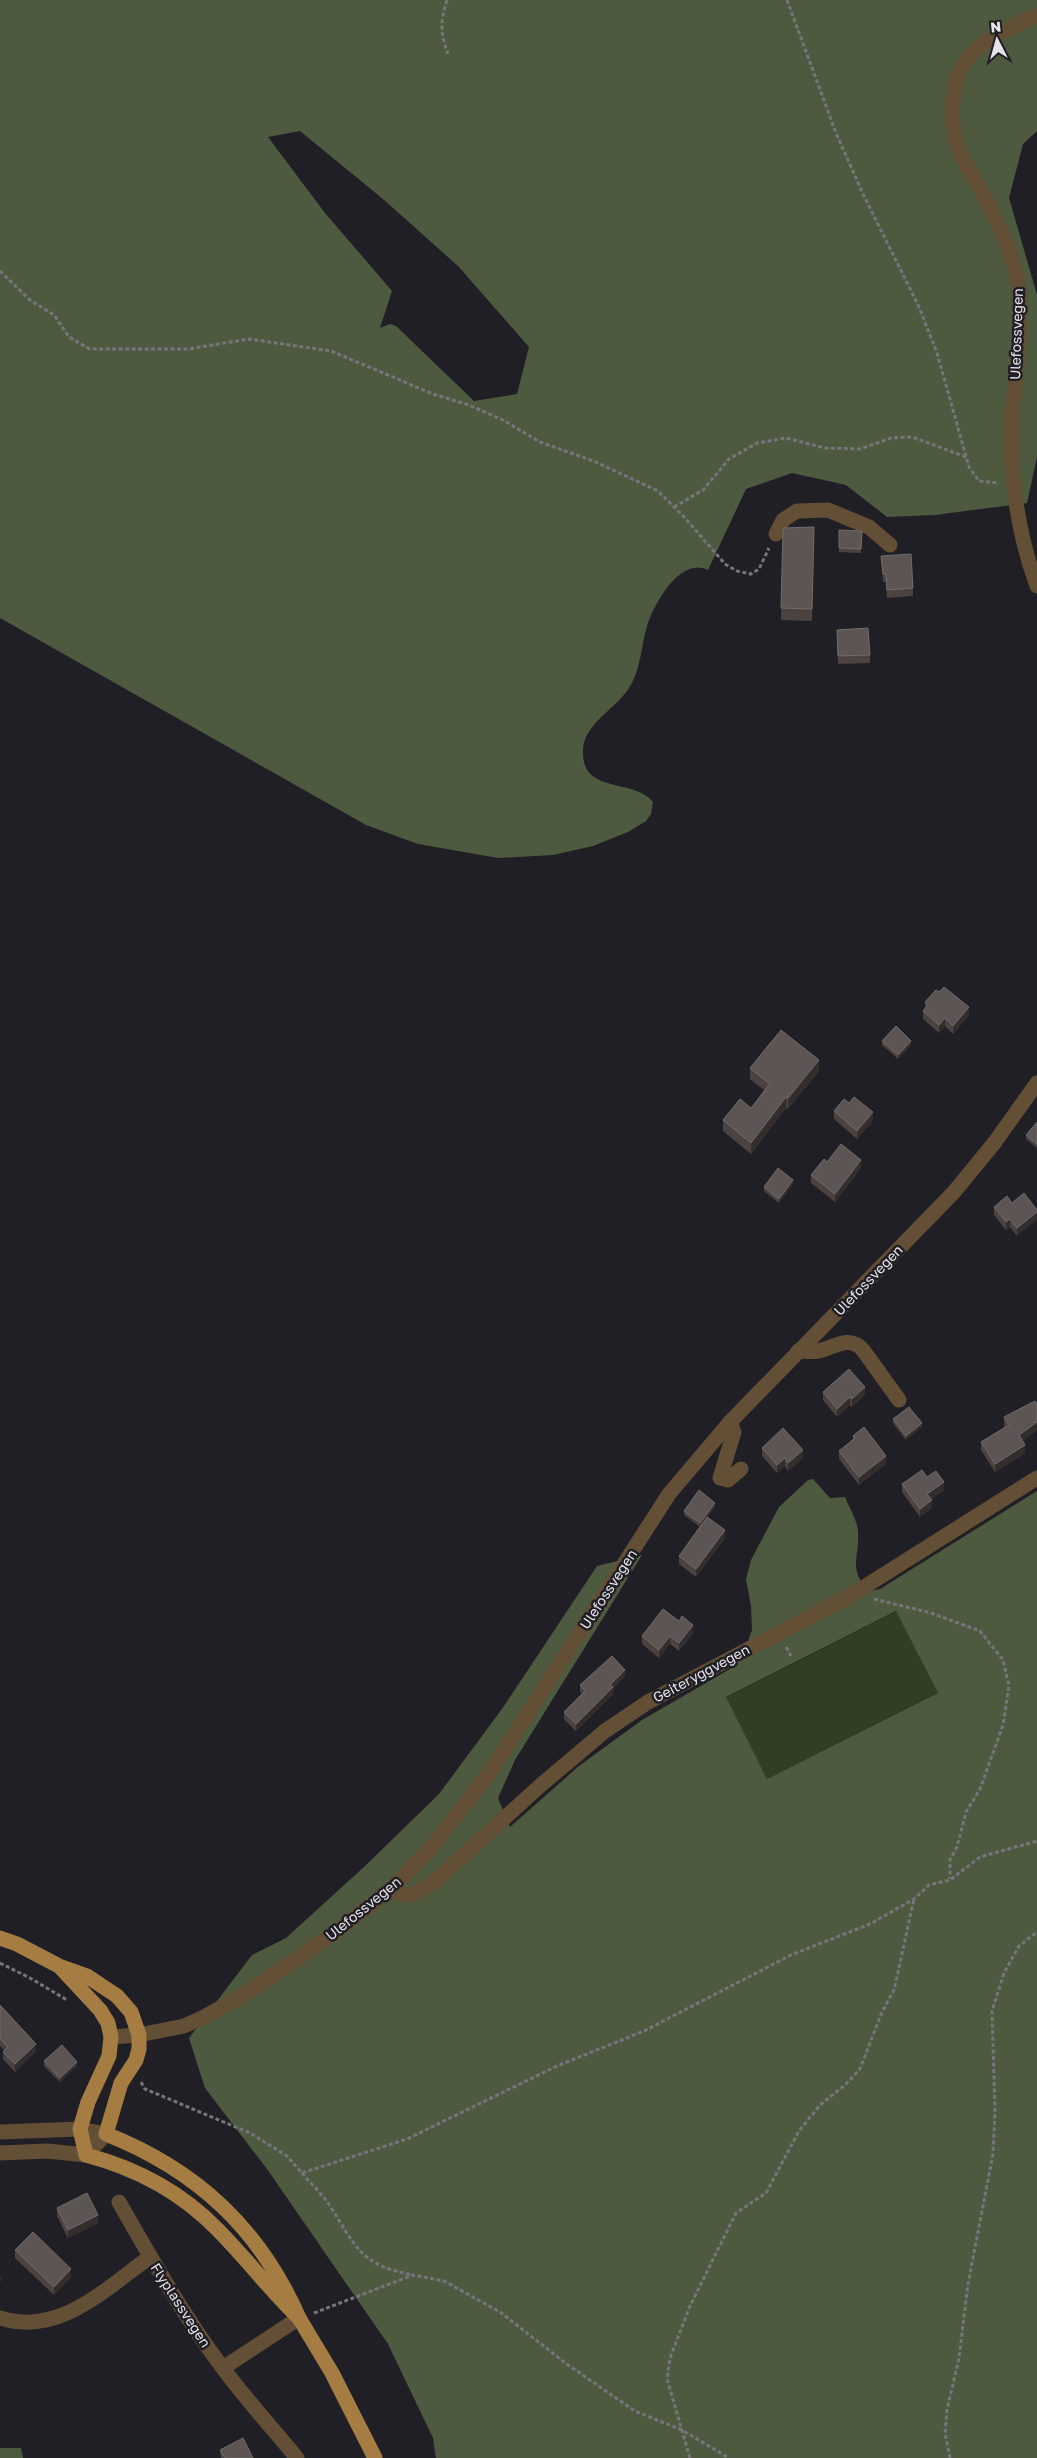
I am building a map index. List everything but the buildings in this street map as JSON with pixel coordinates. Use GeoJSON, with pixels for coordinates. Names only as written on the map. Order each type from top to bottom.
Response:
{"type":"FeatureCollection","features":[{"type":"Feature","properties":{"kind":"main road"},"geometry":{"type":"LineString","coordinates":[[0,1938],[17,1944],[59,1966],[87,1976],[117,1996],[131,2012],[140,2035],[136,2060],[121,2083],[106,2134],[139,2147],[168,2163],[219,2202],[248,2232],[286,2289],[299,2318],[332,2373],[375,2458]]}},
{"type":"Feature","properties":{"kind":"main road"},"geometry":{"type":"LineString","coordinates":[[59,1966],[100,2010],[108,2024],[111,2037],[109,2056],[88,2102],[80,2129],[86,2155],[129,2169],[182,2198],[216,2228],[277,2297],[299,2318]]}},
{"type":"Feature","properties":{"kind":"street","name":"Ulefossvegen"},"geometry":{"type":"LineString","coordinates":[[1037,16],[1015,24],[979,47],[961,70],[955,85],[953,105],[953,125],[956,140],[964,160],[1004,236],[1017,280],[1019,329],[1012,447],[1022,536],[1037,586]]}},
{"type":"Feature","properties":{"kind":"street"},"geometry":{"type":"LineString","coordinates":[[776,534],[783,520],[797,511],[828,510],[869,527],[890,545]]}},
{"type":"Feature","properties":{"kind":"street"},"geometry":{"type":"LineString","coordinates":[[1022,536],[1037,540]]}},
{"type":"Feature","properties":{"kind":"street","name":"Ulefossvegen"},"geometry":{"type":"LineString","coordinates":[[111,2037],[140,2035],[184,2026],[212,2013],[250,1990],[338,1930],[391,1889],[432,1847],[480,1786],[668,1494],[730,1422],[954,1192],[995,1142],[1037,1083]]}},
{"type":"Feature","properties":{"kind":"street"},"geometry":{"type":"LineString","coordinates":[[798,1351],[819,1351],[842,1343],[856,1344],[863,1350],[899,1400]]}},
{"type":"Feature","properties":{"kind":"street"},"geometry":{"type":"LineString","coordinates":[[730,1422],[734,1432],[720,1478],[728,1480],[741,1469]]}},
{"type":"Feature","properties":{"kind":"street","name":"Geiteryggvegen"},"geometry":{"type":"LineString","coordinates":[[391,1889],[399,1895],[409,1895],[426,1887],[549,1778],[606,1732],[648,1702],[852,1594],[1037,1478]]}},
{"type":"Feature","properties":{"kind":"street"},"geometry":{"type":"LineString","coordinates":[[0,2132],[80,2129],[106,2134]]}},
{"type":"Feature","properties":{"kind":"street"},"geometry":{"type":"LineString","coordinates":[[0,2153],[47,2152],[86,2155],[106,2134]]}},
{"type":"Feature","properties":{"kind":"street"},"geometry":{"type":"LineString","coordinates":[[119,2202],[150,2257]]}},
{"type":"Feature","properties":{"kind":"street","name":"Flyplassvegen"},"geometry":{"type":"LineString","coordinates":[[0,2318],[26,2321],[48,2320],[66,2315],[150,2257],[180,2307],[223,2368],[297,2458]]}},
{"type":"Feature","properties":{"kind":"street"},"geometry":{"type":"LineString","coordinates":[[223,2368],[299,2318]]}},
{"type":"Feature","properties":{"kind":"path"},"geometry":{"type":"LineString","coordinates":[[446,0],[441,22],[441,35],[448,54]]}},
{"type":"Feature","properties":{"kind":"path"},"geometry":{"type":"LineString","coordinates":[[788,0],[836,133],[863,194],[918,306],[937,353],[969,466],[979,481],[986,483],[1015,483]]}},
{"type":"Feature","properties":{"kind":"path"},"geometry":{"type":"LineString","coordinates":[[0,271],[30,300],[54,314],[69,337],[90,349],[188,349],[250,339],[331,351],[433,394],[469,405],[503,420],[540,442],[596,462],[658,491],[725,564],[737,571],[751,574],[759,569],[776,534]]}},
{"type":"Feature","properties":{"kind":"path"},"geometry":{"type":"LineString","coordinates":[[674,507],[703,490],[729,459],[757,443],[786,438],[825,448],[860,449],[891,438],[912,437],[966,457]]}},
{"type":"Feature","properties":{"kind":"path"},"geometry":{"type":"LineString","coordinates":[[852,1594],[931,1613],[980,1631],[1003,1660],[1009,1686],[1003,1725],[980,1789],[966,1812],[957,1847],[950,1860],[950,1880]]}},
{"type":"Feature","properties":{"kind":"path"},"geometry":{"type":"LineString","coordinates":[[302,2173],[407,2139],[557,2066],[644,2030],[791,1955],[870,1924],[914,1898],[929,1885],[950,1880],[980,1857],[1037,1841]]}},
{"type":"Feature","properties":{"kind":"path"},"geometry":{"type":"LineString","coordinates":[[690,2458],[667,2378],[670,2358],[690,2306],[736,2213],[766,2193],[799,2131],[820,2105],[845,2085],[860,2068],[882,2012],[894,1990],[914,1898]]}},
{"type":"Feature","properties":{"kind":"path"},"geometry":{"type":"LineString","coordinates":[[950,2458],[945,2433],[947,2410],[958,2358],[968,2284],[993,2154],[995,2110],[992,2011],[1004,1973],[1019,1946],[1037,1932]]}},
{"type":"Feature","properties":{"kind":"path"},"geometry":{"type":"LineString","coordinates":[[0,1963],[30,1978],[71,2004]]}},
{"type":"Feature","properties":{"kind":"path"},"geometry":{"type":"LineString","coordinates":[[139,2080],[145,2089],[250,2133],[286,2156],[329,2204],[352,2242],[372,2261],[387,2270],[444,2282],[500,2312],[568,2365],[635,2411],[682,2430],[729,2458]]}},
{"type":"Feature","properties":{"kind":"path"},"geometry":{"type":"LineString","coordinates":[[299,2318],[413,2275]]}},
{"type":"Feature","properties":{"kind":"green space"},"geometry":{"type":"Polygon","coordinates":[[[0,0],[1037,0],[1037,131],[1023,144],[1009,198],[1037,295],[1037,457],[1027,503],[935,515],[887,517],[846,485],[792,473],[746,489],[708,570],[698,567],[688,570],[678,576],[662,595],[650,617],[633,681],[622,697],[591,729],[585,739],[583,750],[584,762],[588,771],[595,778],[636,791],[645,795],[653,802],[651,814],[646,821],[628,832],[593,846],[553,855],[498,858],[418,844],[366,825],[0,618],[0,0]],[[300,131],[268,137],[325,213],[392,291],[380,328],[390,324],[396,326],[474,401],[517,394],[529,347],[458,266],[383,199],[300,131]]]}},
{"type":"Feature","properties":{"kind":"green space"},"geometry":{"type":"Polygon","coordinates":[[[813,1479],[830,1498],[845,1497],[855,1518],[858,1531],[856,1569],[862,1583],[869,1591],[880,1589],[1037,1491],[1037,2458],[436,2458],[433,2438],[388,2344],[267,2169],[205,2088],[189,2038],[252,1955],[286,1938],[364,1867],[439,1794],[502,1709],[597,1566],[642,1555],[515,1760],[498,1798],[510,1827],[579,1766],[642,1720],[730,1669],[744,1653],[752,1630],[751,1606],[746,1579],[751,1560],[779,1507],[808,1480],[813,1479]],[[896,1611],[726,1697],[767,1779],[938,1693],[896,1611]]]}},
{"type":"Feature","properties":{"kind":"green space"},"geometry":{"type":"Polygon","coordinates":[[[897,1611],[938,1693],[767,1779],[725,1698],[897,1611]]]}},
{"type":"Feature","properties":{"kind":"green space"},"geometry":{"type":"Polygon","coordinates":[[[0,2448],[21,2448],[23,2458],[0,2458],[0,2448]]]}}]}
